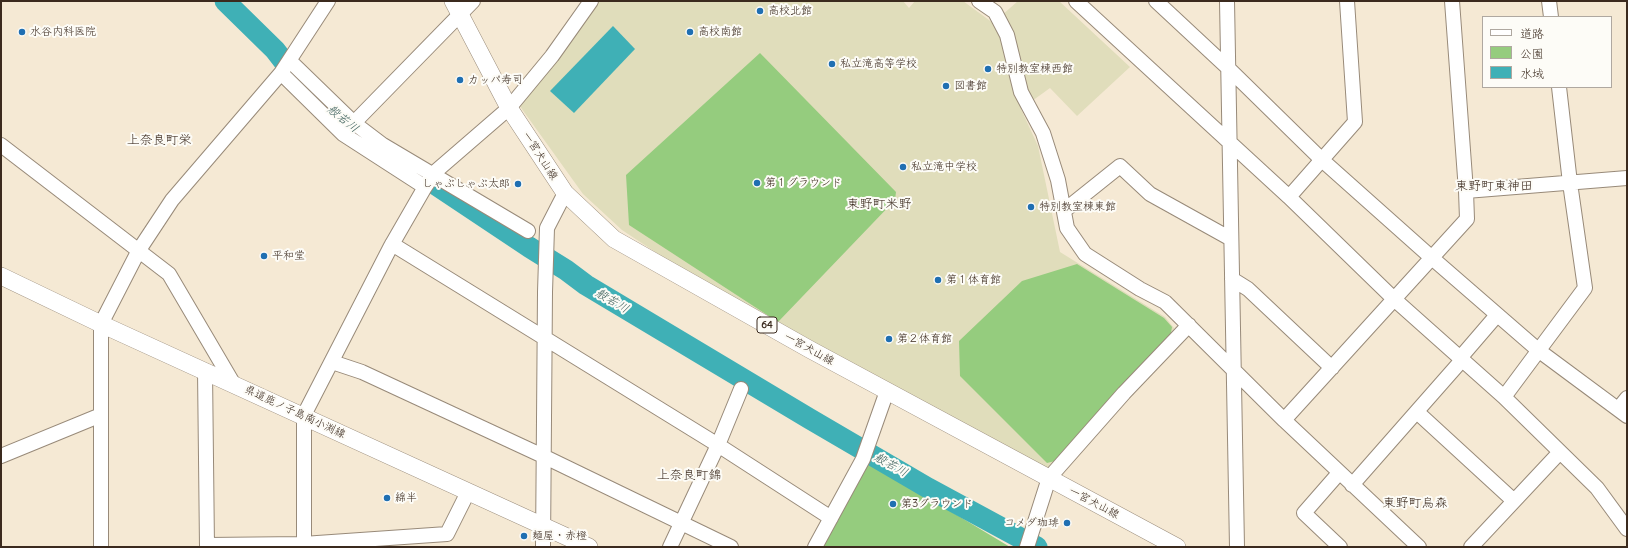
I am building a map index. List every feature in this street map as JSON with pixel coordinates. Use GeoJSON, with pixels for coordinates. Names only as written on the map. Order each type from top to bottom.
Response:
{"type":"FeatureCollection","features":[{"type":"Feature","properties":{"kind":"main road","name":"一宮犬山線"},"geometry":{"type":"LineString","coordinates":[[457,8],[508,108],[565,193],[614,239],[887,391],[1177,547]]}},
{"type":"Feature","properties":{"kind":"main road","name":"県道鹿ノ子島南小渕線"},"geometry":{"type":"LineString","coordinates":[[1,276],[101,324],[304,415],[589,547]]}},
{"type":"Feature","properties":{"kind":"street"},"geometry":{"type":"LineString","coordinates":[[99,546],[101,324],[139,250],[182,188],[281,73],[328,1]]}},
{"type":"Feature","properties":{"kind":"street"},"geometry":{"type":"LineString","coordinates":[[343,134],[457,8],[473,1]]}},
{"type":"Feature","properties":{"kind":"street"},"geometry":{"type":"LineString","coordinates":[[303,546],[304,415],[392,244],[433,175],[508,108],[552,56],[591,1]]}},
{"type":"Feature","properties":{"kind":"street"},"geometry":{"type":"LineString","coordinates":[[979,1],[995,12],[1007,35],[1021,92],[1043,133],[1058,180],[1068,228],[1085,254],[1140,289],[1165,302],[1234,372],[1339,473],[1419,547]]}},
{"type":"Feature","properties":{"kind":"street"},"geometry":{"type":"LineString","coordinates":[[1076,1],[1289,196],[1394,299],[1504,397],[1597,488],[1627,529]]}},
{"type":"Feature","properties":{"kind":"street"},"geometry":{"type":"LineString","coordinates":[[1156,1],[1228,68],[1322,160],[1497,315],[1538,350],[1624,407]]}},
{"type":"Feature","properties":{"kind":"street"},"geometry":{"type":"LineString","coordinates":[[1227,1],[1237,547]]}},
{"type":"Feature","properties":{"kind":"street"},"geometry":{"type":"LineString","coordinates":[[1289,196],[1354,122],[1347,1]]}},
{"type":"Feature","properties":{"kind":"street"},"geometry":{"type":"LineString","coordinates":[[1284,420],[1467,219],[1452,1]]}},
{"type":"Feature","properties":{"kind":"street"},"geometry":{"type":"LineString","coordinates":[[1549,1],[1551,16]]}},
{"type":"Feature","properties":{"kind":"street"},"geometry":{"type":"LineString","coordinates":[[290,60],[354,123],[383,145],[528,230]]}},
{"type":"Feature","properties":{"kind":"street"},"geometry":{"type":"LineString","coordinates":[[281,73],[343,134],[425,187]]}},
{"type":"Feature","properties":{"kind":"street"},"geometry":{"type":"LineString","coordinates":[[1504,397],[1585,288],[1570,183],[1559,88]]}},
{"type":"Feature","properties":{"kind":"street"},"geometry":{"type":"LineString","coordinates":[[1,145],[170,274],[233,383]]}},
{"type":"Feature","properties":{"kind":"street"},"geometry":{"type":"LineString","coordinates":[[1065,210],[1120,166],[1150,194],[1231,239]]}},
{"type":"Feature","properties":{"kind":"street"},"geometry":{"type":"LineString","coordinates":[[1466,191],[1627,178]]}},
{"type":"Feature","properties":{"kind":"street"},"geometry":{"type":"LineString","coordinates":[[543,547],[544,339],[547,228],[565,193]]}},
{"type":"Feature","properties":{"kind":"street"},"geometry":{"type":"LineString","coordinates":[[392,244],[718,445],[830,518]]}},
{"type":"Feature","properties":{"kind":"street"},"geometry":{"type":"LineString","coordinates":[[1232,279],[1248,289],[1332,368]]}},
{"type":"Feature","properties":{"kind":"street"},"geometry":{"type":"LineString","coordinates":[[1352,485],[1417,412],[1497,315]]}},
{"type":"Feature","properties":{"kind":"street"},"geometry":{"type":"LineString","coordinates":[[1029,541],[1049,478],[1124,393],[1189,325]]}},
{"type":"Feature","properties":{"kind":"street"},"geometry":{"type":"LineString","coordinates":[[332,362],[362,372],[543,456],[730,547]]}},
{"type":"Feature","properties":{"kind":"street"},"geometry":{"type":"LineString","coordinates":[[206,371],[207,546],[303,546],[447,534],[468,492]]}},
{"type":"Feature","properties":{"kind":"street"},"geometry":{"type":"LineString","coordinates":[[670,547],[718,445],[741,389]]}},
{"type":"Feature","properties":{"kind":"street"},"geometry":{"type":"LineString","coordinates":[[815,547],[866,453],[887,391]]}},
{"type":"Feature","properties":{"kind":"street"},"geometry":{"type":"LineString","coordinates":[[1417,412],[1514,501]]}},
{"type":"Feature","properties":{"kind":"street"},"geometry":{"type":"LineString","coordinates":[[1,456],[101,415]]}},
{"type":"Feature","properties":{"kind":"street"},"geometry":{"type":"LineString","coordinates":[[1471,547],[1560,452]]}},
{"type":"Feature","properties":{"kind":"street"},"geometry":{"type":"LineString","coordinates":[[1339,473],[1304,513],[1340,547]]}},
{"type":"Feature","properties":{"kind":"shaded area"},"geometry":{"type":"Polygon","coordinates":[[[593,1],[903,1],[909,8],[915,1],[963,1],[993,23],[1018,1],[1059,1],[1130,67],[1077,116],[1050,88],[1021,109],[1038,146],[1060,252],[1165,317],[1174,328],[1173,333],[1046,471],[681,269],[622,230],[583,194],[519,105],[593,1]]]}},
{"type":"Feature","properties":{"kind":"green space","name":"第１グラウンド"},"geometry":{"type":"Polygon","coordinates":[[[760,53],[896,192],[895,200],[778,322],[629,225],[626,175],[760,53]]]}},
{"type":"Feature","properties":{"kind":"green space"},"geometry":{"type":"Polygon","coordinates":[[[1077,264],[1164,318],[1172,327],[1171,333],[1059,460],[1047,463],[960,376],[959,341],[1022,281],[1077,264]]]}},
{"type":"Feature","properties":{"kind":"green space","name":"第3グラウンド"},"geometry":{"type":"Polygon","coordinates":[[[869,462],[1010,547],[822,547],[869,462]]]}},
{"type":"Feature","properties":{"kind":"water"},"geometry":{"type":"Polygon","coordinates":[[[613,26],[635,49],[574,113],[550,91],[613,26]]]}},
{"type":"Feature","properties":{"kind":"waterway","name":"般若川"},"geometry":{"type":"LineString","coordinates":[[225,1],[275,50],[295,76],[339,118]]}},
{"type":"Feature","properties":{"kind":"waterway","name":"般若川"},"geometry":{"type":"LineString","coordinates":[[412,169],[566,270],[586,285],[928,488],[1037,547]]}},
{"type":"Feature","properties":{"kind":"place","name":"高校北館"},"geometry":{"type":"Point","coordinates":[760,11]}},
{"type":"Feature","properties":{"kind":"place","name":"水谷内科医院"},"geometry":{"type":"Point","coordinates":[22,32]}},
{"type":"Feature","properties":{"kind":"place","name":"高校南館"},"geometry":{"type":"Point","coordinates":[690,32]}},
{"type":"Feature","properties":{"kind":"place","name":"私立滝高等学校"},"geometry":{"type":"Point","coordinates":[832,64]}},
{"type":"Feature","properties":{"kind":"place","name":"特別教室棟西館"},"geometry":{"type":"Point","coordinates":[988,69]}},
{"type":"Feature","properties":{"kind":"place","name":"カッパ寿司"},"geometry":{"type":"Point","coordinates":[460,80]}},
{"type":"Feature","properties":{"kind":"place","name":"図書館"},"geometry":{"type":"Point","coordinates":[946,86]}},
{"type":"Feature","properties":{"kind":"place","name":"私立滝中学校"},"geometry":{"type":"Point","coordinates":[903,167]}},
{"type":"Feature","properties":{"kind":"place","name":"第１グラウンド"},"geometry":{"type":"Point","coordinates":[757,183]}},
{"type":"Feature","properties":{"kind":"place","name":"しゃぶしゃぶ太郎"},"geometry":{"type":"Point","coordinates":[518,184]}},
{"type":"Feature","properties":{"kind":"place","name":"特別教室棟東館"},"geometry":{"type":"Point","coordinates":[1031,207]}},
{"type":"Feature","properties":{"kind":"place","name":"平和堂"},"geometry":{"type":"Point","coordinates":[264,256]}},
{"type":"Feature","properties":{"kind":"place","name":"第１体育館"},"geometry":{"type":"Point","coordinates":[938,280]}},
{"type":"Feature","properties":{"kind":"place","name":"第２体育館"},"geometry":{"type":"Point","coordinates":[889,339]}},
{"type":"Feature","properties":{"kind":"place","name":"綿半"},"geometry":{"type":"Point","coordinates":[387,498]}},
{"type":"Feature","properties":{"kind":"place","name":"第3グラウンド"},"geometry":{"type":"Point","coordinates":[893,504]}},
{"type":"Feature","properties":{"kind":"place","name":"コメダ珈琲"},"geometry":{"type":"Point","coordinates":[1067,523]}},
{"type":"Feature","properties":{"kind":"place","name":"麺屋・赤橙"},"geometry":{"type":"Point","coordinates":[524,536]}},
{"type":"Feature","properties":{"kind":"district","name":"上奈良町栄"},"geometry":{"type":"Point","coordinates":[159,140]}},
{"type":"Feature","properties":{"kind":"district","name":"東野町東神田"},"geometry":{"type":"Point","coordinates":[1494,186]}},
{"type":"Feature","properties":{"kind":"district","name":"東野町米野"},"geometry":{"type":"Point","coordinates":[879,204]}},
{"type":"Feature","properties":{"kind":"district","name":"上奈良町錦"},"geometry":{"type":"Point","coordinates":[689,475]}},
{"type":"Feature","properties":{"kind":"district","name":"東野町烏森"},"geometry":{"type":"Point","coordinates":[1415,503]}}]}
